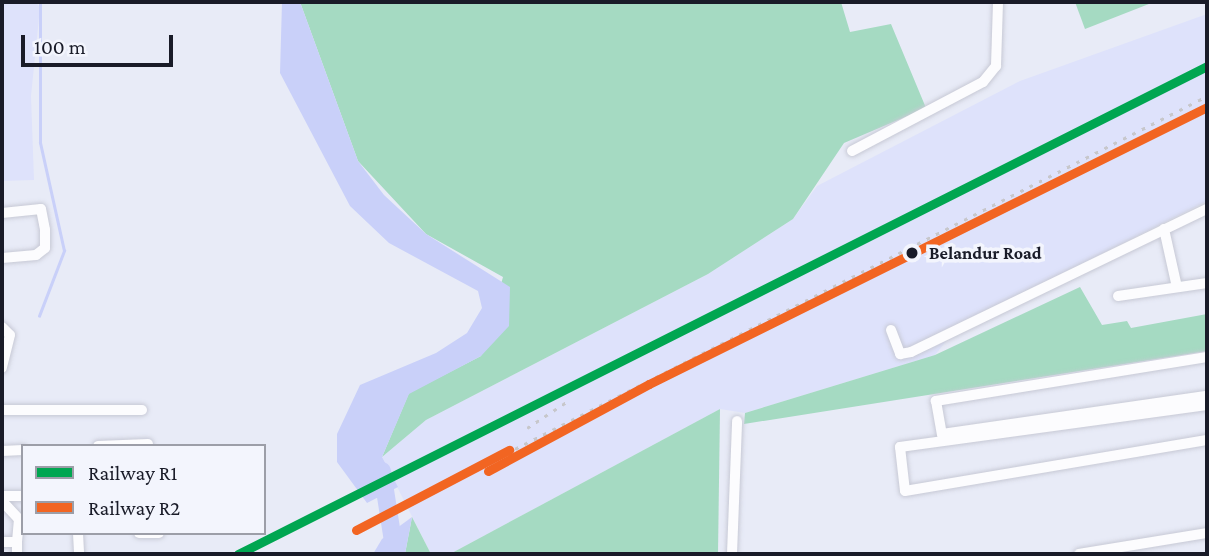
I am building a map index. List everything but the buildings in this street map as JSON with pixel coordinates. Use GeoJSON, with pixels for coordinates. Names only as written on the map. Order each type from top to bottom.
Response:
{"type":"FeatureCollection","features":[{"type":"Feature","properties":{"kind":"street"},"geometry":{"type":"LineString","coordinates":[[852,150],[983,82],[996,66],[998,2]]}},
{"type":"Feature","properties":{"kind":"street"},"geometry":{"type":"LineString","coordinates":[[2,213],[41,209],[46,230],[45,248],[36,255],[2,258]]}},
{"type":"Feature","properties":{"kind":"street"},"geometry":{"type":"LineString","coordinates":[[891,330],[900,354],[911,352],[1207,209]]}},
{"type":"Feature","properties":{"kind":"street"},"geometry":{"type":"LineString","coordinates":[[1164,229],[1177,287]]}},
{"type":"Feature","properties":{"kind":"street"},"geometry":{"type":"LineString","coordinates":[[1118,296],[1207,283]]}},
{"type":"Feature","properties":{"kind":"street"},"geometry":{"type":"LineString","coordinates":[[2,327],[10,335],[2,363]]}},
{"type":"Feature","properties":{"kind":"street"},"geometry":{"type":"LineString","coordinates":[[1207,358],[936,401],[942,434],[1207,396]]}},
{"type":"Feature","properties":{"kind":"street"},"geometry":{"type":"LineString","coordinates":[[1207,405],[900,447],[905,491],[1207,440]]}},
{"type":"Feature","properties":{"kind":"street"},"geometry":{"type":"LineString","coordinates":[[2,410],[142,410]]}},
{"type":"Feature","properties":{"kind":"street"},"geometry":{"type":"LineString","coordinates":[[732,554],[737,421]]}},
{"type":"Feature","properties":{"kind":"street"},"geometry":{"type":"LineString","coordinates":[[2,451],[21,450]]}},
{"type":"Feature","properties":{"kind":"street"},"geometry":{"type":"LineString","coordinates":[[2,499],[21,496]]}},
{"type":"Feature","properties":{"kind":"street"},"geometry":{"type":"LineString","coordinates":[[2,499],[19,519],[17,554]]}},
{"type":"Feature","properties":{"kind":"street"},"geometry":{"type":"LineString","coordinates":[[1079,554],[1207,533]]}},
{"type":"Feature","properties":{"kind":"street"},"geometry":{"type":"LineString","coordinates":[[78,535],[79,554]]}},
{"type":"Feature","properties":{"kind":"street"},"geometry":{"type":"LineString","coordinates":[[2,542],[17,542]]}},
{"type":"Feature","properties":{"kind":"shaded area"},"geometry":{"type":"Polygon","coordinates":[[[2,2],[36,2],[40,8],[31,96],[34,180],[2,181],[2,2]]]}},
{"type":"Feature","properties":{"kind":"shaded area"},"geometry":{"type":"Polygon","coordinates":[[[282,2],[300,2],[358,161],[384,195],[426,234],[510,287],[509,326],[481,356],[409,394],[382,457],[398,487],[367,503],[337,462],[337,434],[360,385],[436,353],[467,333],[482,308],[478,291],[389,243],[350,206],[280,73],[282,2]]]}},
{"type":"Feature","properties":{"kind":"shaded area"},"geometry":{"type":"Polygon","coordinates":[[[1207,14],[1207,201],[959,325],[935,355],[745,413],[720,409],[450,554],[431,554],[382,457],[426,420],[708,274],[793,219],[817,186],[1020,81],[1207,14]]]}},
{"type":"Feature","properties":{"kind":"shaded area"},"geometry":{"type":"Polygon","coordinates":[[[412,517],[405,554],[373,554],[382,539],[412,517]]]}},
{"type":"Feature","properties":{"kind":"green space"},"geometry":{"type":"Polygon","coordinates":[[[300,2],[841,2],[850,32],[891,24],[926,108],[844,143],[793,219],[708,274],[426,420],[382,457],[409,393],[481,356],[503,277],[426,234],[358,161],[300,2]]]}},
{"type":"Feature","properties":{"kind":"green space"},"geometry":{"type":"Polygon","coordinates":[[[1075,2],[1154,2],[1085,29],[1075,2]]]}},
{"type":"Feature","properties":{"kind":"green space"},"geometry":{"type":"Polygon","coordinates":[[[1080,287],[1102,325],[1127,321],[1131,328],[1207,314],[1207,351],[744,424],[745,413],[935,355],[1080,287]]]}},
{"type":"Feature","properties":{"kind":"green space"},"geometry":{"type":"Polygon","coordinates":[[[720,409],[718,554],[450,554],[720,409]]]}},
{"type":"Feature","properties":{"kind":"green space"},"geometry":{"type":"Polygon","coordinates":[[[412,517],[431,554],[405,554],[412,517]]]}},
{"type":"Feature","properties":{"kind":"waterway"},"geometry":{"type":"LineString","coordinates":[[39,316],[64,251],[40,143],[40,2]]}},
{"type":"Feature","properties":{"kind":"waterway"},"geometry":{"type":"LineString","coordinates":[[382,471],[395,554]]}},
{"type":"Feature","properties":{"kind":"railway"},"geometry":{"type":"LineString","coordinates":[[238,554],[1207,66]]}},
{"type":"Feature","properties":{"kind":"railway"},"geometry":{"type":"LineString","coordinates":[[356,530],[1207,96]]}},
{"type":"Feature","properties":{"kind":"railway"},"geometry":{"type":"LineString","coordinates":[[527,428],[568,401]]}},
{"type":"Feature","properties":{"kind":"rail line","name":"R1"},"geometry":{"type":"LineString","coordinates":[[238,554],[1207,66]]}},
{"type":"Feature","properties":{"kind":"rail line","name":"R2"},"geometry":{"type":"LineString","coordinates":[[488,471],[649,384],[1207,107]]}},
{"type":"Feature","properties":{"kind":"rail line","name":"R2"},"geometry":{"type":"LineString","coordinates":[[356,530],[509,450]]}},
{"type":"Feature","properties":{"kind":"place","name":"Belandur Road"},"geometry":{"type":"Point","coordinates":[912,253]}}]}
